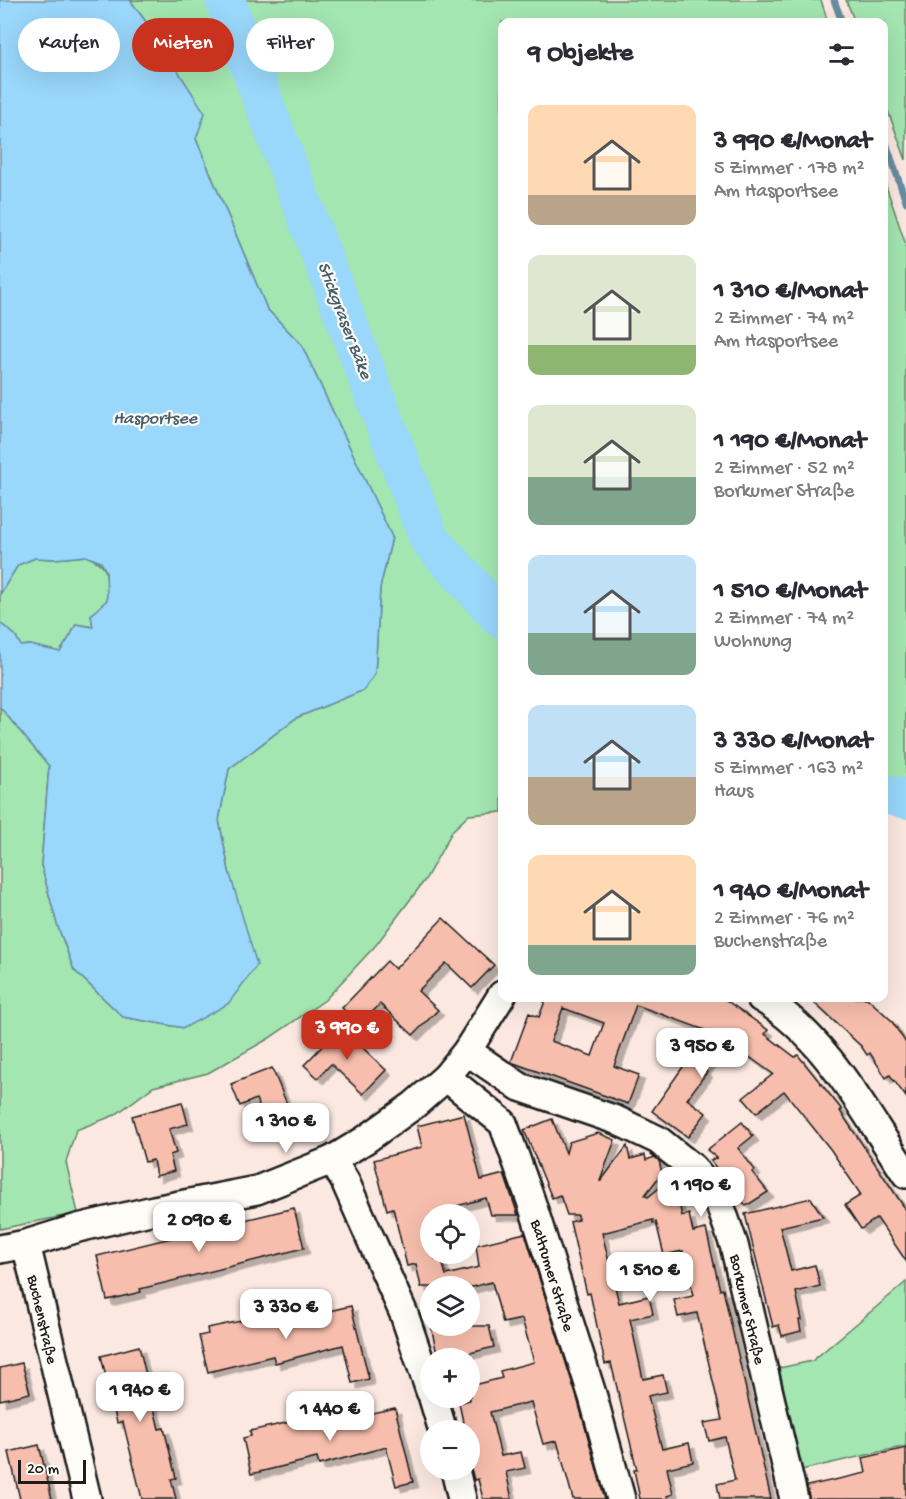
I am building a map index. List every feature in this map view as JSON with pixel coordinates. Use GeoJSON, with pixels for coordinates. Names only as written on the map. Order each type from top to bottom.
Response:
{"type":"FeatureCollection","features":[{"type":"Feature","properties":{"kind":"street"},"geometry":{"type":"LineString","coordinates":[[13,1247],[78,1228],[257,1191],[332,1160],[414,1105],[446,1077],[472,1043],[498,1001]]}},
{"type":"Feature","properties":{"kind":"street"},"geometry":{"type":"LineString","coordinates":[[768,1002],[813,1039],[906,1174]]}},
{"type":"Feature","properties":{"kind":"street","name":"Borkumer Straße"},"geometry":{"type":"LineString","coordinates":[[472,1043],[520,1088],[616,1120],[658,1140],[693,1168],[720,1204],[734,1245],[794,1499]]}},
{"type":"Feature","properties":{"kind":"street","name":"Baltrumer Straße"},"geometry":{"type":"LineString","coordinates":[[446,1077],[503,1123],[531,1201],[590,1386],[621,1499]]}},
{"type":"Feature","properties":{"kind":"street"},"geometry":{"type":"LineString","coordinates":[[332,1160],[345,1181],[404,1314],[420,1361]]}},
{"type":"Feature","properties":{"kind":"street","name":"Buchenstraße"},"geometry":{"type":"LineString","coordinates":[[13,1247],[87,1499]]}},
{"type":"Feature","properties":{"kind":"street"},"geometry":{"type":"LineString","coordinates":[[457,1480],[462,1499]]}},
{"type":"Feature","properties":{"kind":"green space"},"geometry":{"type":"Polygon","coordinates":[[[130,0],[221,0],[226,18],[143,18],[130,0]]]}},
{"type":"Feature","properties":{"kind":"green space"},"geometry":{"type":"Polygon","coordinates":[[[243,0],[821,0],[827,18],[498,18],[498,600],[441,540],[269,72],[334,72],[334,18],[250,18],[243,0]]]}},
{"type":"Feature","properties":{"kind":"green space"},"geometry":{"type":"Polygon","coordinates":[[[846,0],[906,0],[906,160],[888,111],[888,18],[853,18],[846,0]]]}},
{"type":"Feature","properties":{"kind":"green space"},"geometry":{"type":"Polygon","coordinates":[[[234,44],[276,185],[418,548],[498,633],[498,812],[469,815],[453,830],[425,880],[376,945],[325,1000],[268,1039],[208,1073],[153,1087],[115,1115],[76,1130],[66,1162],[78,1213],[0,1229],[0,707],[49,766],[41,865],[57,924],[74,970],[123,1017],[184,1028],[229,871],[219,820],[229,769],[296,718],[364,690],[375,674],[380,588],[392,537],[301,344],[267,309],[168,72],[234,72],[234,44]]]}},
{"type":"Feature","properties":{"kind":"green space"},"geometry":{"type":"Polygon","coordinates":[[[888,192],[906,245],[906,791],[888,786],[888,192]]]}},
{"type":"Feature","properties":{"kind":"green space"},"geometry":{"type":"Polygon","coordinates":[[[86,556],[104,568],[107,578],[107,600],[91,615],[93,627],[76,624],[60,652],[30,645],[21,646],[15,635],[0,623],[0,594],[18,565],[35,558],[86,556]]]}},
{"type":"Feature","properties":{"kind":"green space"},"geometry":{"type":"Polygon","coordinates":[[[906,1282],[906,1446],[801,1470],[779,1368],[812,1361],[906,1282]]]}},
{"type":"Feature","properties":{"kind":"water","name":"Hasportsee"},"geometry":{"type":"Polygon","coordinates":[[[0,0],[130,0],[143,18],[132,18],[132,72],[179,72],[205,113],[196,139],[267,309],[301,344],[392,537],[380,588],[375,674],[364,690],[296,718],[229,769],[219,820],[229,871],[257,965],[228,1004],[184,1028],[123,1017],[74,970],[57,924],[41,865],[49,766],[0,707],[0,623],[15,635],[21,646],[30,645],[60,652],[76,624],[93,627],[91,615],[107,600],[106,571],[101,562],[86,556],[35,558],[18,565],[0,594],[0,0]]]}},
{"type":"Feature","properties":{"kind":"building"},"geometry":{"type":"Polygon","coordinates":[[[443,918],[494,965],[472,988],[446,963],[418,991],[438,1010],[413,1035],[380,1004],[360,1025],[342,1008],[387,961],[395,969],[443,918]]]}},
{"type":"Feature","properties":{"kind":"building"},"geometry":{"type":"Polygon","coordinates":[[[545,1002],[729,1002],[768,1030],[765,1034],[795,1057],[798,1055],[842,1110],[840,1111],[906,1210],[906,1261],[877,1218],[861,1229],[845,1205],[861,1195],[831,1150],[784,1091],[756,1113],[743,1098],[773,1074],[726,1040],[704,1070],[707,1072],[687,1099],[706,1113],[688,1137],[652,1111],[708,1031],[636,1005],[614,1066],[639,1075],[628,1104],[511,1062],[529,1013],[539,1017],[545,1002]],[[563,1008],[551,1041],[592,1056],[604,1023],[563,1008]]]}},
{"type":"Feature","properties":{"kind":"building"},"geometry":{"type":"Polygon","coordinates":[[[813,1002],[871,1002],[891,1020],[906,1043],[906,1097],[890,1075],[886,1078],[870,1053],[867,1055],[861,1046],[813,1002]]]}},
{"type":"Feature","properties":{"kind":"building"},"geometry":{"type":"Polygon","coordinates":[[[341,1027],[386,1070],[363,1094],[331,1064],[318,1078],[304,1065],[341,1027]]]}},
{"type":"Feature","properties":{"kind":"building"},"geometry":{"type":"Polygon","coordinates":[[[272,1068],[292,1116],[268,1127],[256,1099],[240,1106],[231,1084],[272,1068]]]}},
{"type":"Feature","properties":{"kind":"building"},"geometry":{"type":"Polygon","coordinates":[[[182,1102],[188,1124],[169,1129],[176,1153],[170,1155],[174,1171],[156,1176],[153,1160],[145,1162],[132,1116],[182,1102]]]}},
{"type":"Feature","properties":{"kind":"building"},"geometry":{"type":"Polygon","coordinates":[[[464,1114],[481,1180],[504,1174],[518,1215],[491,1215],[486,1198],[464,1204],[420,1204],[420,1264],[443,1264],[446,1275],[479,1267],[480,1244],[525,1233],[578,1401],[605,1499],[573,1499],[557,1441],[543,1444],[531,1402],[490,1412],[501,1456],[521,1452],[525,1468],[506,1472],[512,1499],[483,1499],[478,1480],[480,1420],[463,1420],[460,1408],[480,1408],[480,1384],[502,1378],[500,1371],[534,1362],[522,1319],[503,1323],[492,1282],[480,1285],[480,1276],[420,1276],[420,1282],[416,1264],[407,1266],[393,1208],[387,1210],[374,1160],[422,1147],[417,1126],[464,1114]]]}},
{"type":"Feature","properties":{"kind":"building"},"geometry":{"type":"Polygon","coordinates":[[[552,1119],[566,1153],[569,1142],[598,1133],[615,1140],[600,1181],[627,1146],[630,1159],[645,1155],[646,1160],[655,1157],[659,1161],[662,1173],[645,1195],[648,1197],[673,1177],[682,1216],[689,1214],[693,1232],[706,1229],[720,1290],[723,1289],[771,1499],[720,1499],[717,1484],[735,1480],[725,1437],[709,1441],[704,1423],[722,1420],[697,1313],[678,1317],[674,1300],[693,1296],[683,1251],[664,1255],[656,1222],[653,1223],[653,1220],[602,1233],[619,1303],[649,1296],[653,1314],[630,1319],[643,1379],[663,1375],[667,1392],[648,1396],[662,1449],[689,1443],[693,1462],[667,1468],[673,1494],[667,1496],[668,1499],[640,1499],[634,1470],[637,1470],[611,1363],[605,1364],[590,1293],[587,1294],[570,1222],[578,1220],[578,1215],[567,1215],[560,1195],[552,1198],[524,1130],[552,1119]]]}},
{"type":"Feature","properties":{"kind":"building"},"geometry":{"type":"Polygon","coordinates":[[[742,1122],[753,1136],[738,1148],[755,1170],[752,1172],[768,1192],[746,1206],[710,1160],[717,1158],[707,1150],[742,1122]]]}},
{"type":"Feature","properties":{"kind":"building"},"geometry":{"type":"Polygon","coordinates":[[[811,1198],[823,1217],[780,1227],[791,1271],[815,1265],[820,1286],[796,1292],[802,1320],[799,1320],[801,1331],[782,1336],[779,1325],[773,1327],[745,1214],[811,1198]]]}},
{"type":"Feature","properties":{"kind":"building"},"geometry":{"type":"Polygon","coordinates":[[[294,1208],[304,1248],[140,1289],[141,1292],[107,1300],[97,1256],[294,1208]]]}},
{"type":"Feature","properties":{"kind":"building"},"geometry":{"type":"Polygon","coordinates":[[[323,1306],[324,1312],[351,1306],[369,1379],[352,1383],[343,1345],[275,1363],[273,1356],[208,1372],[199,1336],[208,1334],[207,1328],[255,1318],[257,1323],[323,1306]]]}},
{"type":"Feature","properties":{"kind":"building"},"geometry":{"type":"Polygon","coordinates":[[[480,1326],[489,1326],[494,1347],[480,1350],[480,1348],[436,1348],[433,1336],[480,1336],[480,1326]]]}},
{"type":"Feature","properties":{"kind":"building"},"geometry":{"type":"Polygon","coordinates":[[[139,1346],[159,1429],[164,1428],[176,1478],[171,1479],[176,1499],[142,1499],[123,1422],[117,1423],[101,1356],[139,1346]]]}},
{"type":"Feature","properties":{"kind":"building"},"geometry":{"type":"Polygon","coordinates":[[[22,1363],[30,1393],[0,1400],[0,1368],[22,1363]]]}},
{"type":"Feature","properties":{"kind":"building"},"geometry":{"type":"Polygon","coordinates":[[[365,1406],[368,1414],[395,1408],[413,1482],[396,1486],[386,1447],[319,1465],[317,1458],[251,1474],[243,1438],[251,1436],[250,1431],[299,1420],[300,1424],[365,1406]]]}},
{"type":"Feature","properties":{"kind":"building"},"geometry":{"type":"Polygon","coordinates":[[[39,1445],[52,1499],[20,1499],[9,1452],[39,1445]]]}},
{"type":"Feature","properties":{"kind":"building"},"geometry":{"type":"Polygon","coordinates":[[[906,1448],[906,1499],[809,1499],[807,1486],[866,1473],[863,1458],[906,1448]]]}},
{"type":"Feature","properties":{"kind":"waterway","name":"Stickgraser Bäke"},"geometry":{"type":"LineString","coordinates":[[225,0],[429,539],[498,615]]}},
{"type":"Feature","properties":{"kind":"waterway"},"geometry":{"type":"LineString","coordinates":[[834,0],[841,18]]}},
{"type":"Feature","properties":{"kind":"waterway"},"geometry":{"type":"LineString","coordinates":[[888,149],[906,202]]}},
{"type":"Feature","properties":{"kind":"waterway","name":"Stickgraser Bäke"},"geometry":{"type":"LineString","coordinates":[[888,795],[906,799]]}}]}
